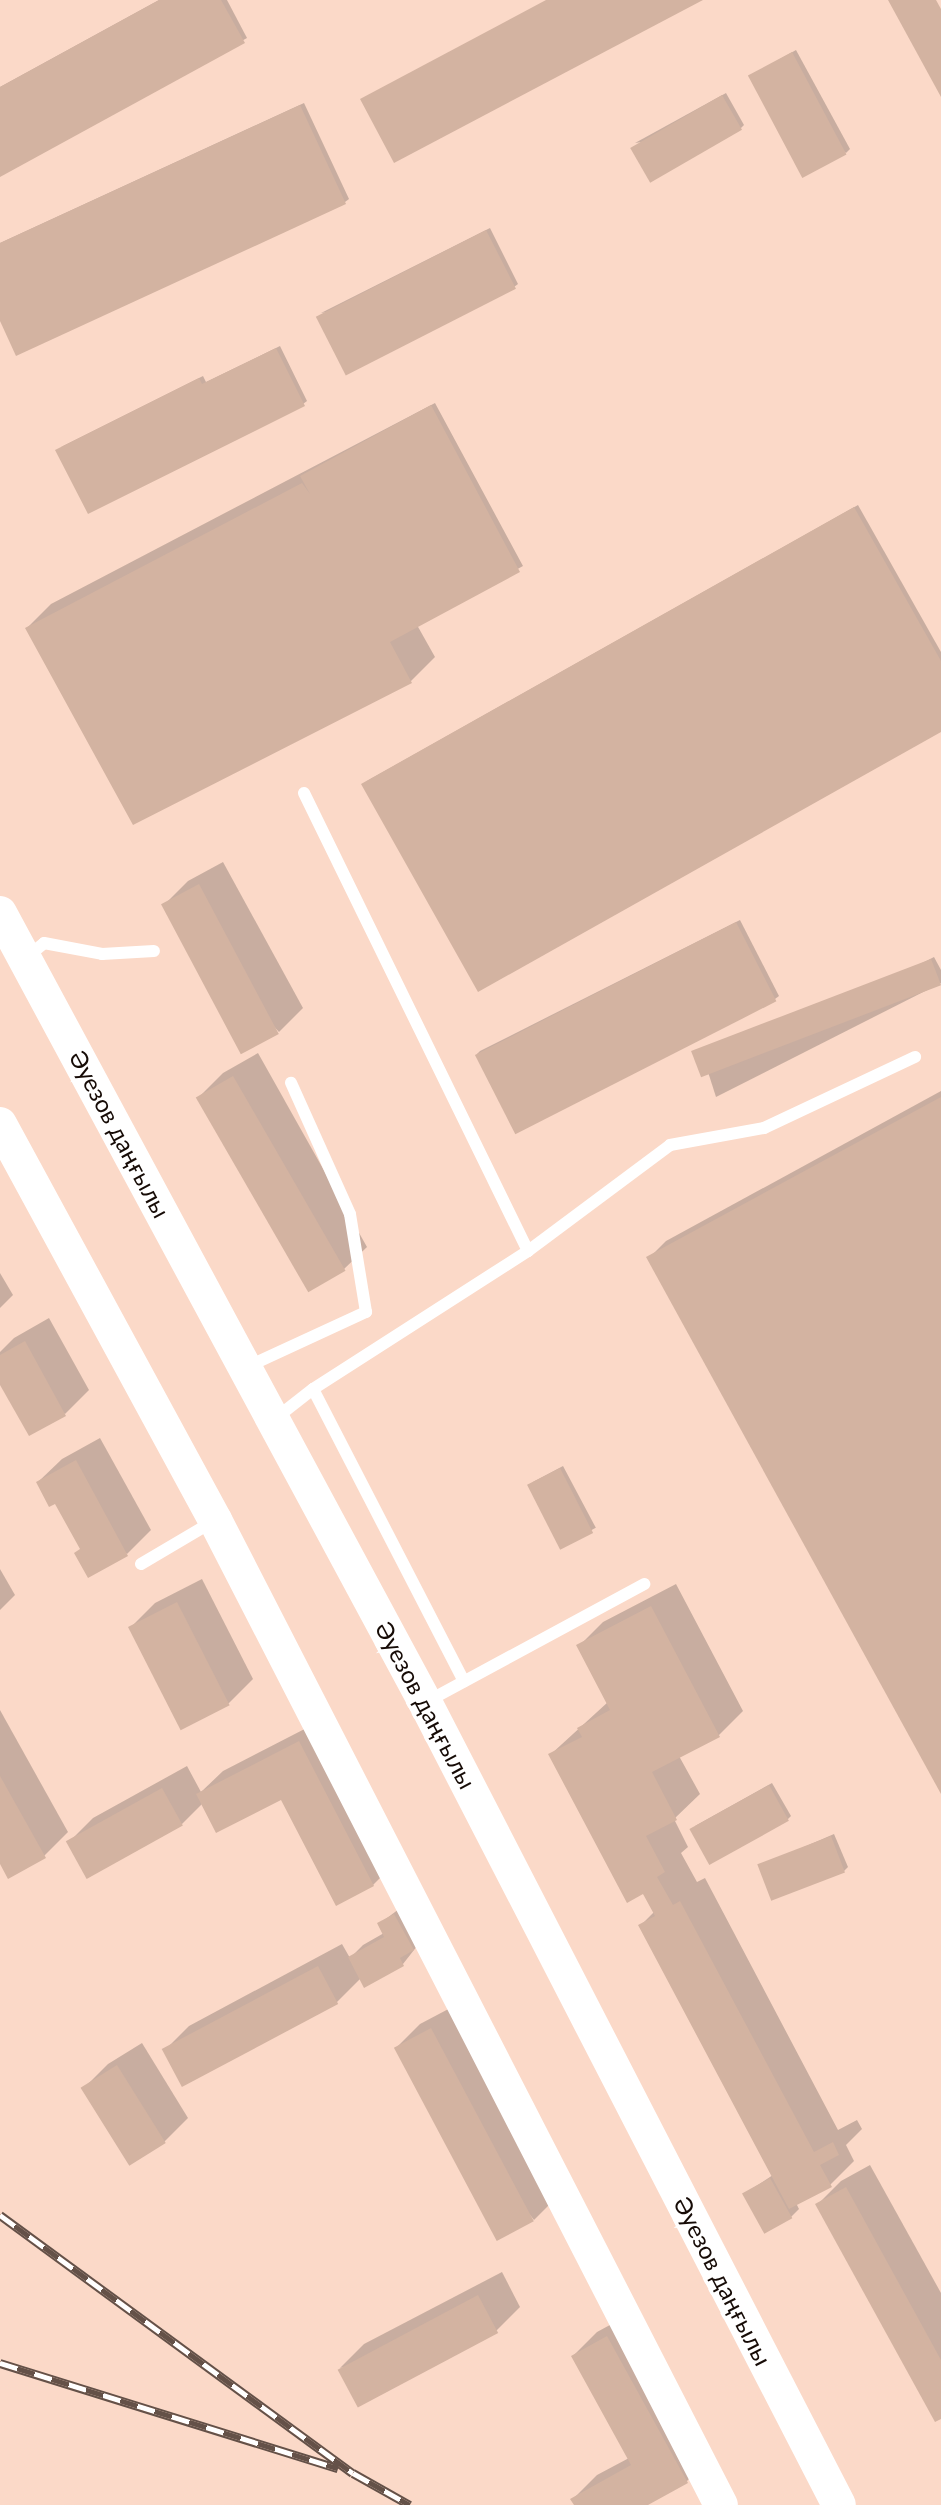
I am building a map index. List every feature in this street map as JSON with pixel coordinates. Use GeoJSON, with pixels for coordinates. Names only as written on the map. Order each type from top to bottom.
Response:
{"type":"FeatureCollection","features":[{"type":"Feature","properties":{"kind":"main road","name":"Әуезов даңғылы"},"geometry":{"type":"LineString","coordinates":[[0,913],[425,1702],[839,2505]]}},
{"type":"Feature","properties":{"kind":"main road"},"geometry":{"type":"LineString","coordinates":[[0,1124],[215,1520],[721,2505]]}},
{"type":"Feature","properties":{"kind":"lane"},"geometry":{"type":"LineString","coordinates":[[304,793],[528,1251]]}},
{"type":"Feature","properties":{"kind":"lane"},"geometry":{"type":"LineString","coordinates":[[25,959],[44,943],[102,954],[154,951]]}},
{"type":"Feature","properties":{"kind":"lane"},"geometry":{"type":"LineString","coordinates":[[274,1420],[313,1389],[528,1251],[670,1145],[764,1128],[915,1057]]}},
{"type":"Feature","properties":{"kind":"lane"},"geometry":{"type":"LineString","coordinates":[[246,1367],[366,1312],[350,1214],[291,1083]]}},
{"type":"Feature","properties":{"kind":"lane"},"geometry":{"type":"LineString","coordinates":[[313,1389],[464,1681]]}},
{"type":"Feature","properties":{"kind":"lane"},"geometry":{"type":"LineString","coordinates":[[141,1564],[215,1520]]}},
{"type":"Feature","properties":{"kind":"lane"},"geometry":{"type":"LineString","coordinates":[[425,1702],[644,1584]]}},
{"type":"Feature","properties":{"kind":"building"},"geometry":{"type":"Polygon","coordinates":[[[159,0],[221,0],[245,43],[0,177],[0,87],[159,0]]]}},
{"type":"Feature","properties":{"kind":"building"},"geometry":{"type":"Polygon","coordinates":[[[546,0],[703,0],[394,163],[360,99],[546,0]]]}},
{"type":"Feature","properties":{"kind":"building"},"geometry":{"type":"Polygon","coordinates":[[[888,0],[936,0],[941,9],[941,97],[888,0]]]}},
{"type":"Feature","properties":{"kind":"building"},"geometry":{"type":"Polygon","coordinates":[[[792,52],[846,154],[802,178],[748,75],[792,52]]]}},
{"type":"Feature","properties":{"kind":"building"},"geometry":{"type":"Polygon","coordinates":[[[722,95],[742,130],[650,183],[630,148],[722,95]]]}},
{"type":"Feature","properties":{"kind":"building"},"geometry":{"type":"Polygon","coordinates":[[[300,105],[346,204],[16,356],[0,321],[0,243],[300,105]]]}},
{"type":"Feature","properties":{"kind":"building"},"geometry":{"type":"Polygon","coordinates":[[[486,230],[516,289],[346,376],[316,317],[486,230]]]}},
{"type":"Feature","properties":{"kind":"building"},"geometry":{"type":"Polygon","coordinates":[[[276,348],[305,406],[88,514],[55,450],[199,378],[202,384],[276,348]]]}},
{"type":"Feature","properties":{"kind":"building"},"geometry":{"type":"Polygon","coordinates":[[[431,405],[520,572],[390,642],[412,683],[133,825],[25,628],[302,483],[310,494],[300,476],[431,405]]]}},
{"type":"Feature","properties":{"kind":"building"},"geometry":{"type":"Polygon","coordinates":[[[854,507],[941,661],[941,732],[478,992],[361,784],[854,507]]]}},
{"type":"Feature","properties":{"kind":"building"},"geometry":{"type":"Polygon","coordinates":[[[199,884],[279,1034],[241,1054],[161,904],[199,884]]]}},
{"type":"Feature","properties":{"kind":"building"},"geometry":{"type":"Polygon","coordinates":[[[736,922],[776,1001],[515,1134],[475,1055],[736,922]]]}},
{"type":"Feature","properties":{"kind":"building"},"geometry":{"type":"Polygon","coordinates":[[[931,959],[941,985],[701,1077],[691,1051],[931,959]]]}},
{"type":"Feature","properties":{"kind":"building"},"geometry":{"type":"Polygon","coordinates":[[[233,1076],[346,1271],[308,1292],[196,1098],[233,1076]]]}},
{"type":"Feature","properties":{"kind":"building"},"geometry":{"type":"Polygon","coordinates":[[[941,1097],[941,1794],[646,1257],[941,1097]]]}},
{"type":"Feature","properties":{"kind":"building"},"geometry":{"type":"Polygon","coordinates":[[[25,1341],[66,1416],[29,1436],[0,1385],[0,1355],[25,1341]]]}},
{"type":"Feature","properties":{"kind":"building"},"geometry":{"type":"Polygon","coordinates":[[[76,1460],[128,1556],[88,1578],[74,1553],[80,1549],[55,1504],[49,1507],[36,1482],[76,1460]]]}},
{"type":"Feature","properties":{"kind":"building"},"geometry":{"type":"Polygon","coordinates":[[[560,1468],[593,1533],[560,1550],[527,1485],[560,1468]]]}},
{"type":"Feature","properties":{"kind":"building"},"geometry":{"type":"Polygon","coordinates":[[[177,1602],[230,1705],[181,1730],[128,1627],[177,1602]]]}},
{"type":"Feature","properties":{"kind":"building"},"geometry":{"type":"Polygon","coordinates":[[[651,1606],[720,1737],[652,1772],[677,1820],[646,1836],[665,1872],[657,1877],[673,1905],[680,1901],[814,2152],[833,2142],[839,2155],[820,2165],[832,2187],[789,2209],[638,1925],[655,1916],[643,1894],[627,1903],[548,1754],[582,1737],[577,1728],[610,1710],[576,1645],[651,1606]]]}},
{"type":"Feature","properties":{"kind":"building"},"geometry":{"type":"Polygon","coordinates":[[[299,1741],[374,1886],[336,1906],[281,1800],[216,1833],[196,1794],[299,1741]]]}},
{"type":"Feature","properties":{"kind":"building"},"geometry":{"type":"Polygon","coordinates":[[[0,1776],[46,1858],[8,1879],[0,1864],[0,1776]]]}},
{"type":"Feature","properties":{"kind":"building"},"geometry":{"type":"Polygon","coordinates":[[[769,1785],[789,1821],[709,1865],[689,1829],[769,1785]]]}},
{"type":"Feature","properties":{"kind":"building"},"geometry":{"type":"Polygon","coordinates":[[[162,1788],[183,1826],[87,1879],[66,1841],[162,1788]]]}},
{"type":"Feature","properties":{"kind":"building"},"geometry":{"type":"Polygon","coordinates":[[[831,1836],[845,1872],[771,1901],[757,1864],[831,1836]]]}},
{"type":"Feature","properties":{"kind":"building"},"geometry":{"type":"Polygon","coordinates":[[[394,1914],[414,1950],[400,1958],[404,1966],[364,1988],[348,1957],[384,1937],[377,1923],[394,1914]]]}},
{"type":"Feature","properties":{"kind":"building"},"geometry":{"type":"Polygon","coordinates":[[[318,1966],[338,2004],[182,2087],[162,2049],[318,1966]]]}},
{"type":"Feature","properties":{"kind":"building"},"geometry":{"type":"Polygon","coordinates":[[[431,2028],[534,2221],[497,2241],[394,2048],[431,2028]]]}},
{"type":"Feature","properties":{"kind":"building"},"geometry":{"type":"Polygon","coordinates":[[[117,2065],[166,2143],[129,2166],[81,2088],[117,2065]]]}},
{"type":"Feature","properties":{"kind":"building"},"geometry":{"type":"Polygon","coordinates":[[[770,2178],[792,2218],[764,2234],[742,2194],[770,2178]]]}},
{"type":"Feature","properties":{"kind":"building"},"geometry":{"type":"Polygon","coordinates":[[[846,2187],[941,2360],[941,2419],[935,2422],[815,2204],[846,2187]]]}},
{"type":"Feature","properties":{"kind":"building"},"geometry":{"type":"Polygon","coordinates":[[[478,2295],[498,2333],[358,2408],[338,2370],[478,2295]]]}},
{"type":"Feature","properties":{"kind":"building"},"geometry":{"type":"Polygon","coordinates":[[[607,2336],[688,2483],[648,2505],[574,2505],[570,2499],[631,2465],[571,2356],[607,2336]]]}},
{"type":"Feature","properties":{"kind":"railway"},"geometry":{"type":"LineString","coordinates":[[0,2215],[353,2473],[410,2505]]}},
{"type":"Feature","properties":{"kind":"railway"},"geometry":{"type":"LineString","coordinates":[[0,2363],[338,2468]]}}]}
